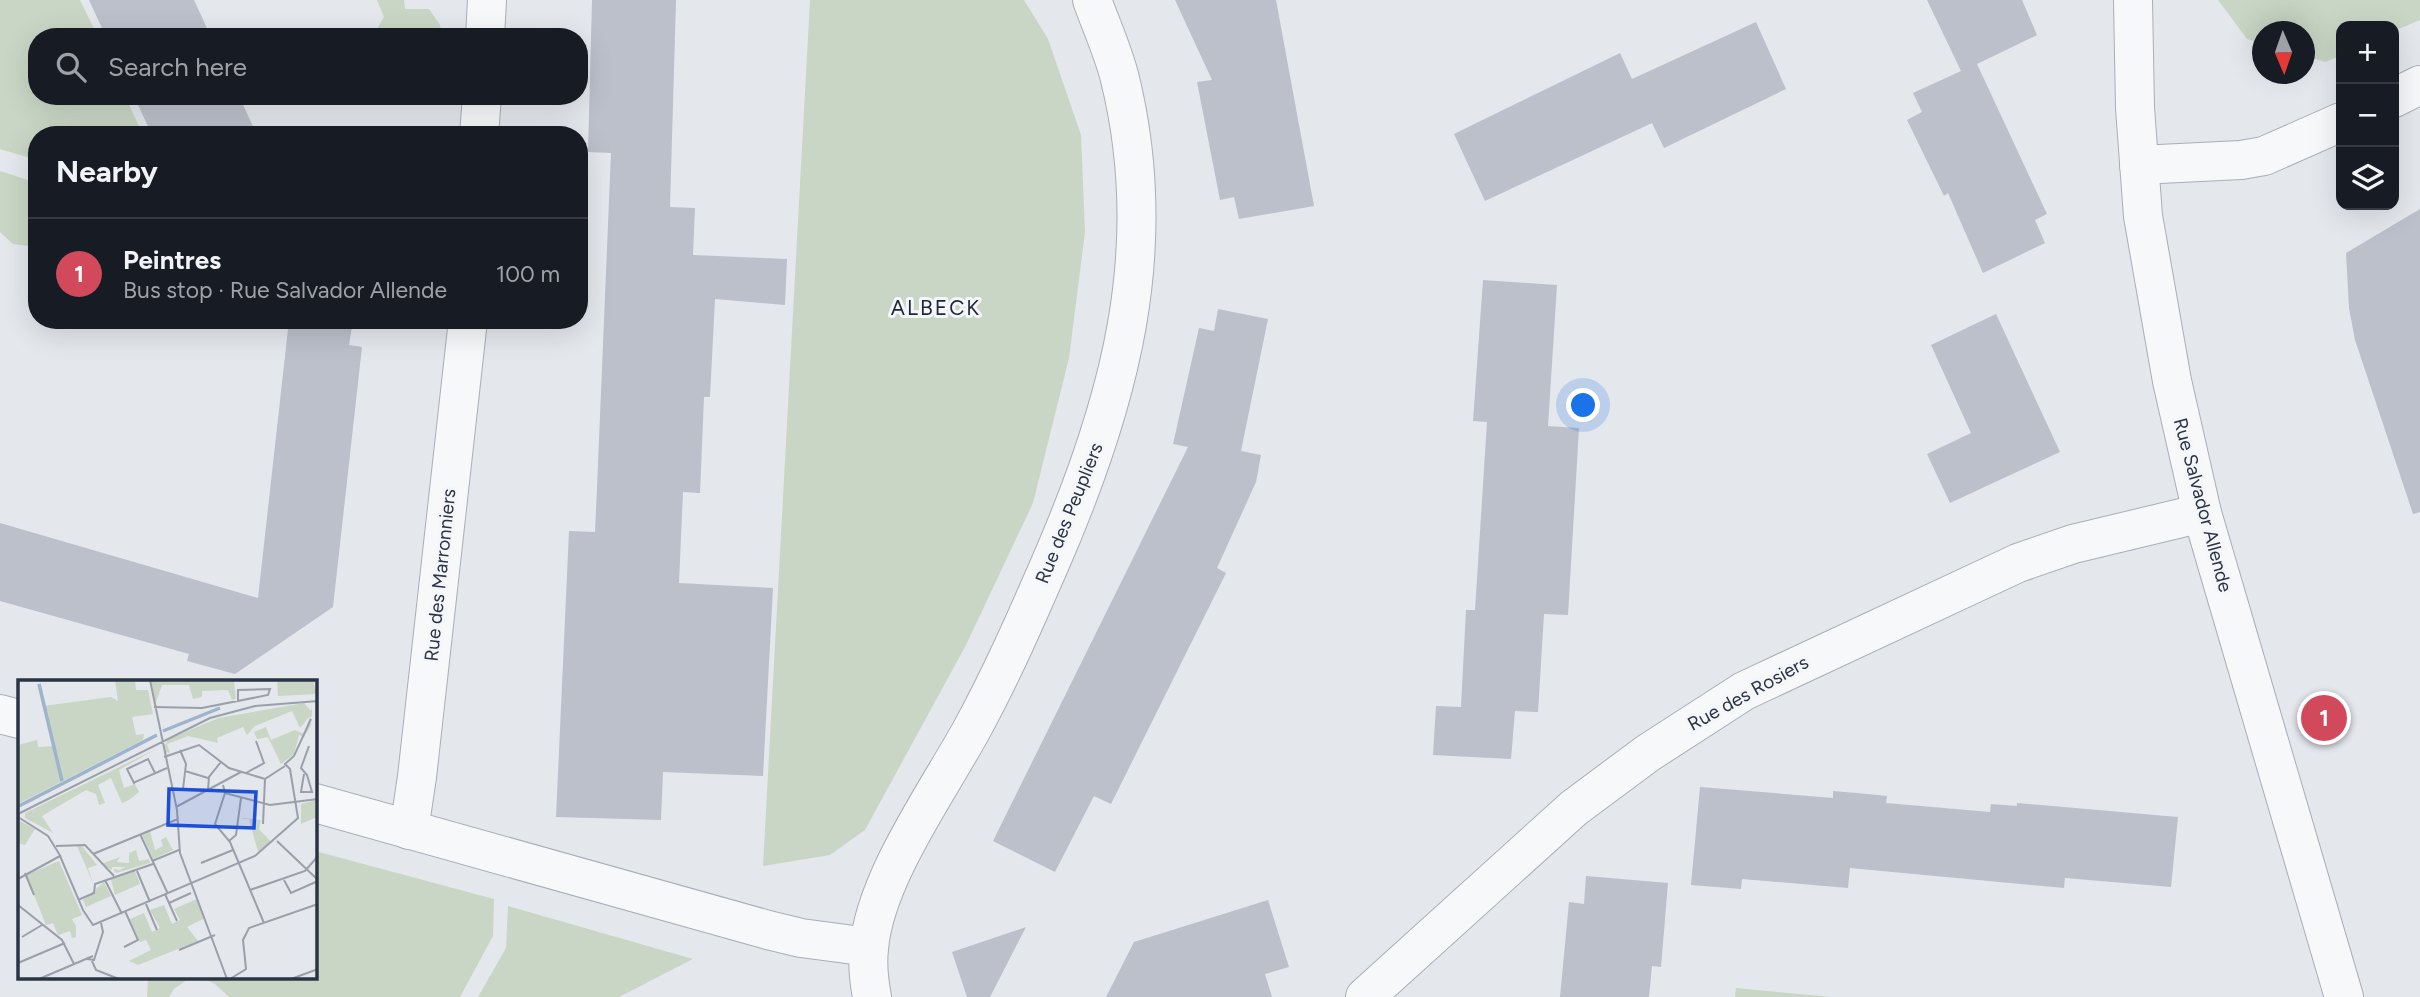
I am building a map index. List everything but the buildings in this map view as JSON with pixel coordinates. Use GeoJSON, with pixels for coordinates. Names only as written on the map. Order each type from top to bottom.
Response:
{"type":"FeatureCollection","features":[{"type":"Feature","properties":{"kind":"street"},"geometry":{"type":"LineString","coordinates":[[485,28],[487,0]]}},
{"type":"Feature","properties":{"kind":"street","name":"Rue des Peupliers"},"geometry":{"type":"LineString","coordinates":[[872,997],[868,973],[869,947],[880,900],[896,863],[1011,654],[1075,507],[1115,383],[1128,323],[1132,288],[1138,215],[1137,182],[1118,72],[1092,0]]}},
{"type":"Feature","properties":{"kind":"street","name":"Rue Salvador Allende"},"geometry":{"type":"LineString","coordinates":[[2133,0],[2138,165],[2143,216],[2183,435],[2202,513],[2344,997]]}},
{"type":"Feature","properties":{"kind":"street"},"geometry":{"type":"LineString","coordinates":[[2399,96],[2420,85]]}},
{"type":"Feature","properties":{"kind":"street"},"geometry":{"type":"LineString","coordinates":[[480,126],[481,105]]}},
{"type":"Feature","properties":{"kind":"street"},"geometry":{"type":"LineString","coordinates":[[2138,165],[2241,160],[2264,156],[2336,124]]}},
{"type":"Feature","properties":{"kind":"street","name":"Rue des Marronniers"},"geometry":{"type":"LineString","coordinates":[[409,830],[467,329]]}},
{"type":"Feature","properties":{"kind":"street","name":"Rue des Rosiers"},"geometry":{"type":"LineString","coordinates":[[1365,997],[1574,808],[1640,758],[1744,691],[2018,563],[2074,544],[2202,513]]}},
{"type":"Feature","properties":{"kind":"street"},"geometry":{"type":"LineString","coordinates":[[0,714],[18,719]]}},
{"type":"Feature","properties":{"kind":"street"},"geometry":{"type":"LineString","coordinates":[[317,804],[779,933],[869,947]]}},
{"type":"Feature","properties":{"kind":"green space"},"geometry":{"type":"Polygon","coordinates":[[[0,0],[80,0],[94,28],[28,28],[28,105],[129,105],[139,126],[28,126],[28,157],[0,149],[0,0]]]}},
{"type":"Feature","properties":{"kind":"green space"},"geometry":{"type":"Polygon","coordinates":[[[377,0],[404,0],[405,9],[429,9],[440,28],[377,28],[384,17],[377,0]]]}},
{"type":"Feature","properties":{"kind":"green space"},"geometry":{"type":"Polygon","coordinates":[[[810,0],[1024,0],[1048,39],[1081,135],[1085,232],[1069,358],[1033,503],[966,645],[865,830],[830,855],[763,866],[810,0]]]}},
{"type":"Feature","properties":{"kind":"green space"},"geometry":{"type":"Polygon","coordinates":[[[2218,0],[2420,0],[2420,20],[2399,29],[2399,21],[2336,21],[2336,57],[2326,62],[2315,59],[2315,21],[2252,21],[2252,40],[2247,39],[2218,0]]]}},
{"type":"Feature","properties":{"kind":"green space"},"geometry":{"type":"Polygon","coordinates":[[[0,171],[28,180],[28,246],[13,244],[0,232],[0,171]]]}},
{"type":"Feature","properties":{"kind":"green space"},"geometry":{"type":"Polygon","coordinates":[[[317,852],[494,899],[493,936],[460,997],[229,997],[215,984],[204,979],[317,979],[317,852]]]}},
{"type":"Feature","properties":{"kind":"green space"},"geometry":{"type":"Polygon","coordinates":[[[508,906],[693,959],[619,997],[478,997],[506,948],[508,906]]]}},
{"type":"Feature","properties":{"kind":"green space"},"geometry":{"type":"Polygon","coordinates":[[[148,979],[185,979],[169,997],[147,997],[148,979]]]}},
{"type":"Feature","properties":{"kind":"green space"},"geometry":{"type":"Polygon","coordinates":[[[1736,988],[1831,997],[1735,997],[1736,988]]]}},
{"type":"Feature","properties":{"kind":"place","name":"Peintres"},"geometry":{"type":"Point","coordinates":[2324,718]}},
{"type":"Feature","properties":{"kind":"district","name":"ALBECK"},"geometry":{"type":"Point","coordinates":[936,307]}}]}
